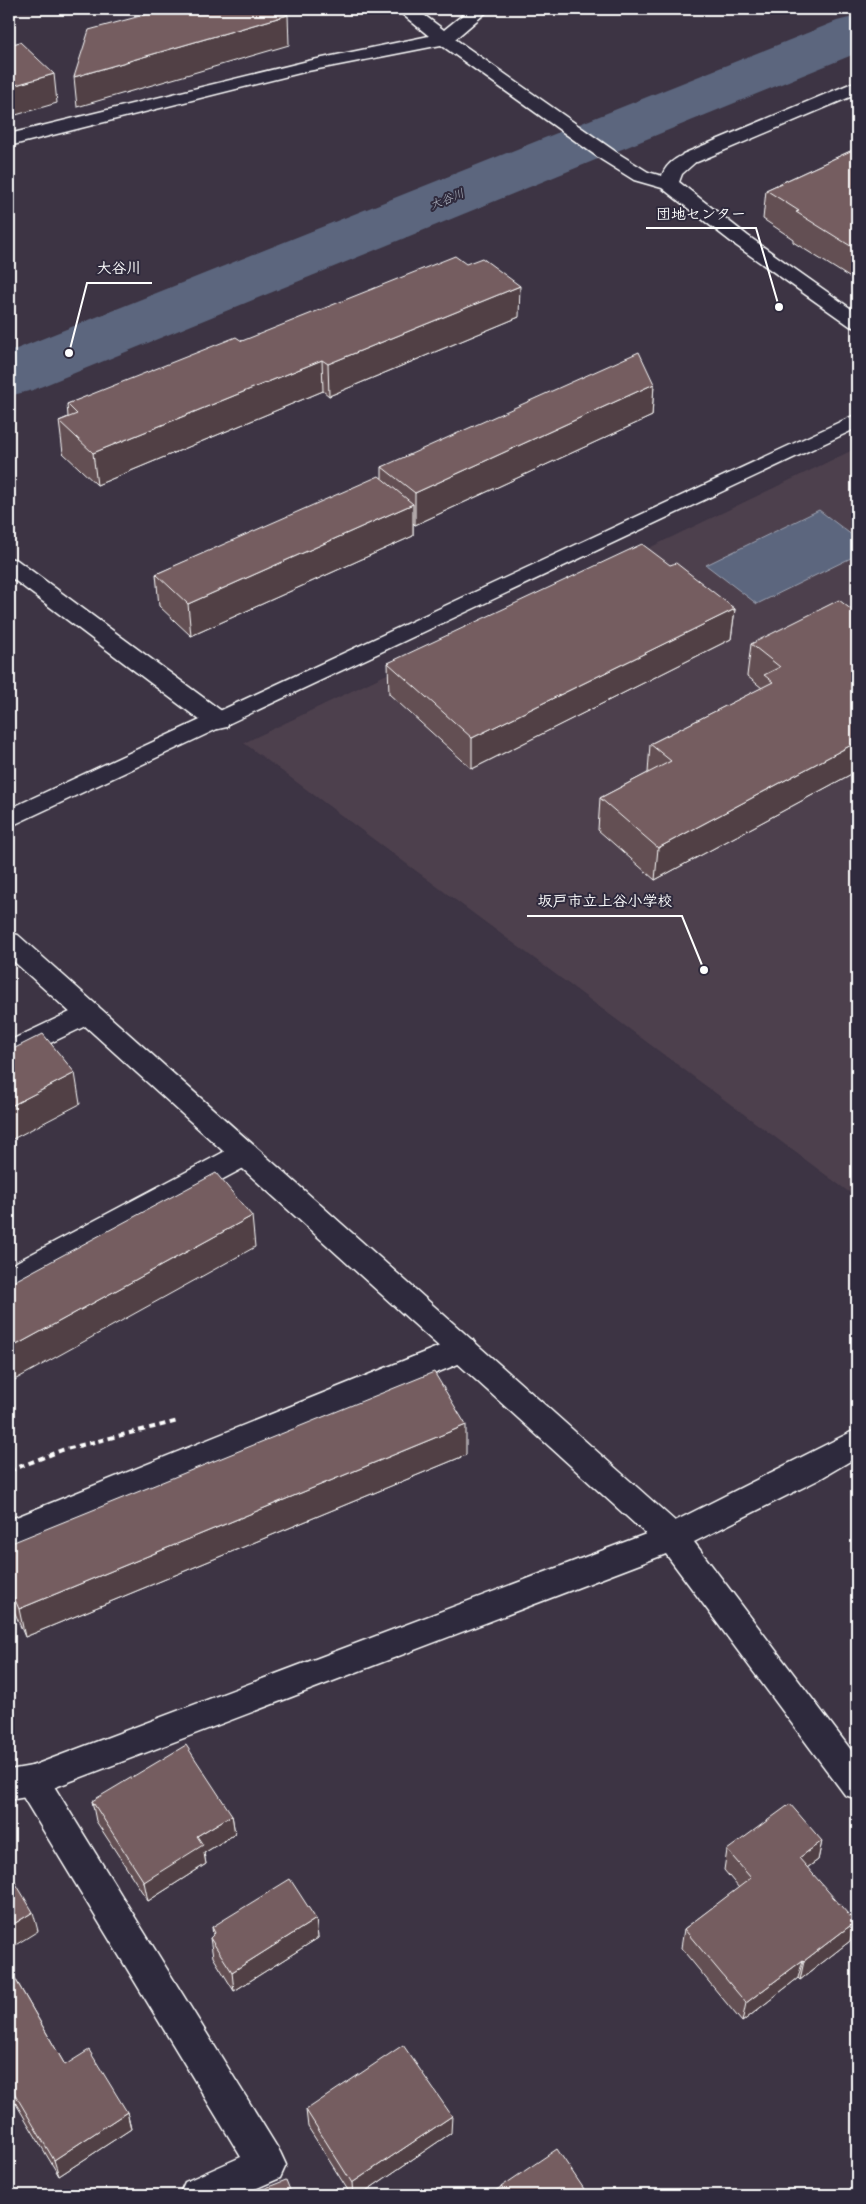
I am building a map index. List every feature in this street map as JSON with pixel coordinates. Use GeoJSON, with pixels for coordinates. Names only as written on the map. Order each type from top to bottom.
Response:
{"type":"FeatureCollection","features":[{"type":"Feature","properties":{"kind":"street"},"geometry":{"type":"LineString","coordinates":[[405,9],[444,39],[609,156],[641,176],[669,184],[734,235],[857,322]]}},
{"type":"Feature","properties":{"kind":"street"},"geometry":{"type":"LineString","coordinates":[[9,140],[308,66],[444,39],[481,9]]}},
{"type":"Feature","properties":{"kind":"street"},"geometry":{"type":"LineString","coordinates":[[669,184],[673,172],[690,158],[857,87]]}},
{"type":"Feature","properties":{"kind":"street"},"geometry":{"type":"LineString","coordinates":[[9,819],[857,420]]}},
{"type":"Feature","properties":{"kind":"street"},"geometry":{"type":"LineString","coordinates":[[9,565],[218,721]]}},
{"type":"Feature","properties":{"kind":"street"},"geometry":{"type":"LineString","coordinates":[[9,942],[672,1538],[857,1784]]}},
{"type":"Feature","properties":{"kind":"street"},"geometry":{"type":"LineString","coordinates":[[9,1053],[89,1013]]}},
{"type":"Feature","properties":{"kind":"street"},"geometry":{"type":"LineString","coordinates":[[9,1280],[245,1154]]}},
{"type":"Feature","properties":{"kind":"street"},"geometry":{"type":"LineString","coordinates":[[9,1534],[462,1349]]}},
{"type":"Feature","properties":{"kind":"street"},"geometry":{"type":"LineString","coordinates":[[198,2195],[267,2165],[20,1783],[672,1538],[807,1470],[857,1442]]}},
{"type":"Feature","properties":{"kind":"path"},"geometry":{"type":"LineString","coordinates":[[9,1471],[62,1450],[184,1420],[201,1427],[217,1450]]}},
{"type":"Feature","properties":{"kind":"shaded area"},"geometry":{"type":"Polygon","coordinates":[[[857,448],[857,1198],[244,743],[857,448]]]}},
{"type":"Feature","properties":{"kind":"water"},"geometry":{"type":"Polygon","coordinates":[[[819,510],[857,539],[857,555],[757,604],[706,565],[819,510]]]}},
{"type":"Feature","properties":{"kind":"building"},"geometry":{"type":"Polygon","coordinates":[[[166,9],[281,9],[288,15],[74,77],[89,30],[166,9]]]}},
{"type":"Feature","properties":{"kind":"building"},"geometry":{"type":"Polygon","coordinates":[[[20,42],[54,74],[9,87],[9,45],[20,42]]]}},
{"type":"Feature","properties":{"kind":"building"},"geometry":{"type":"Polygon","coordinates":[[[857,148],[857,250],[796,212],[799,211],[766,190],[857,148]]]}},
{"type":"Feature","properties":{"kind":"building"},"geometry":{"type":"Polygon","coordinates":[[[455,256],[466,264],[482,258],[520,286],[328,364],[322,360],[93,453],[59,421],[77,414],[67,404],[236,337],[242,341],[455,256]]]}},
{"type":"Feature","properties":{"kind":"building"},"geometry":{"type":"Polygon","coordinates":[[[639,352],[654,384],[415,493],[382,467],[639,352]]]}},
{"type":"Feature","properties":{"kind":"building"},"geometry":{"type":"Polygon","coordinates":[[[379,476],[413,504],[188,604],[156,574],[379,476]]]}},
{"type":"Feature","properties":{"kind":"building"},"geometry":{"type":"Polygon","coordinates":[[[642,544],[670,565],[676,563],[735,609],[472,738],[388,663],[642,544]]]}},
{"type":"Feature","properties":{"kind":"building"},"geometry":{"type":"Polygon","coordinates":[[[839,600],[857,614],[857,742],[658,848],[600,798],[671,761],[650,744],[773,682],[764,675],[780,667],[751,644],[839,600]]]}},
{"type":"Feature","properties":{"kind":"building"},"geometry":{"type":"Polygon","coordinates":[[[43,1034],[75,1073],[9,1107],[9,1051],[43,1034]]]}},
{"type":"Feature","properties":{"kind":"building"},"geometry":{"type":"Polygon","coordinates":[[[216,1173],[252,1216],[9,1349],[9,1284],[216,1173]]]}},
{"type":"Feature","properties":{"kind":"building"},"geometry":{"type":"Polygon","coordinates":[[[434,1372],[466,1425],[19,1609],[9,1586],[9,1544],[434,1372]]]}},
{"type":"Feature","properties":{"kind":"building"},"geometry":{"type":"Polygon","coordinates":[[[186,1745],[232,1815],[197,1836],[203,1845],[144,1882],[92,1801],[186,1745]]]}},
{"type":"Feature","properties":{"kind":"building"},"geometry":{"type":"Polygon","coordinates":[[[790,1804],[822,1841],[799,1858],[855,1922],[746,2003],[684,1929],[751,1878],[727,1850],[790,1804]]]}},
{"type":"Feature","properties":{"kind":"building"},"geometry":{"type":"Polygon","coordinates":[[[9,1872],[33,1912],[9,1927],[9,1872]]]}},
{"type":"Feature","properties":{"kind":"building"},"geometry":{"type":"Polygon","coordinates":[[[290,1879],[316,1919],[232,1972],[210,1938],[215,1933],[212,1927],[290,1879]]]}},
{"type":"Feature","properties":{"kind":"building"},"geometry":{"type":"Polygon","coordinates":[[[9,1968],[65,2065],[89,2050],[127,2112],[54,2160],[9,2084],[9,1968]]]}},
{"type":"Feature","properties":{"kind":"building"},"geometry":{"type":"Polygon","coordinates":[[[403,2045],[452,2116],[352,2183],[306,2110],[403,2045]]]}},
{"type":"Feature","properties":{"kind":"building"},"geometry":{"type":"Polygon","coordinates":[[[557,2149],[588,2195],[489,2195],[557,2149]]]}},
{"type":"Feature","properties":{"kind":"building"},"geometry":{"type":"Polygon","coordinates":[[[286,2180],[292,2195],[248,2195],[286,2180]]]}},
{"type":"Feature","properties":{"kind":"waterway","name":"大谷川"},"geometry":{"type":"LineString","coordinates":[[9,376],[857,33]]}},
{"type":"Feature","properties":{"kind":"place","name":"団地センター"},"geometry":{"type":"Point","coordinates":[779,307]}},
{"type":"Feature","properties":{"kind":"place","name":"大谷川"},"geometry":{"type":"Point","coordinates":[69,353]}},
{"type":"Feature","properties":{"kind":"place","name":"坂戸市立上谷小学校"},"geometry":{"type":"Point","coordinates":[704,970]}}]}
